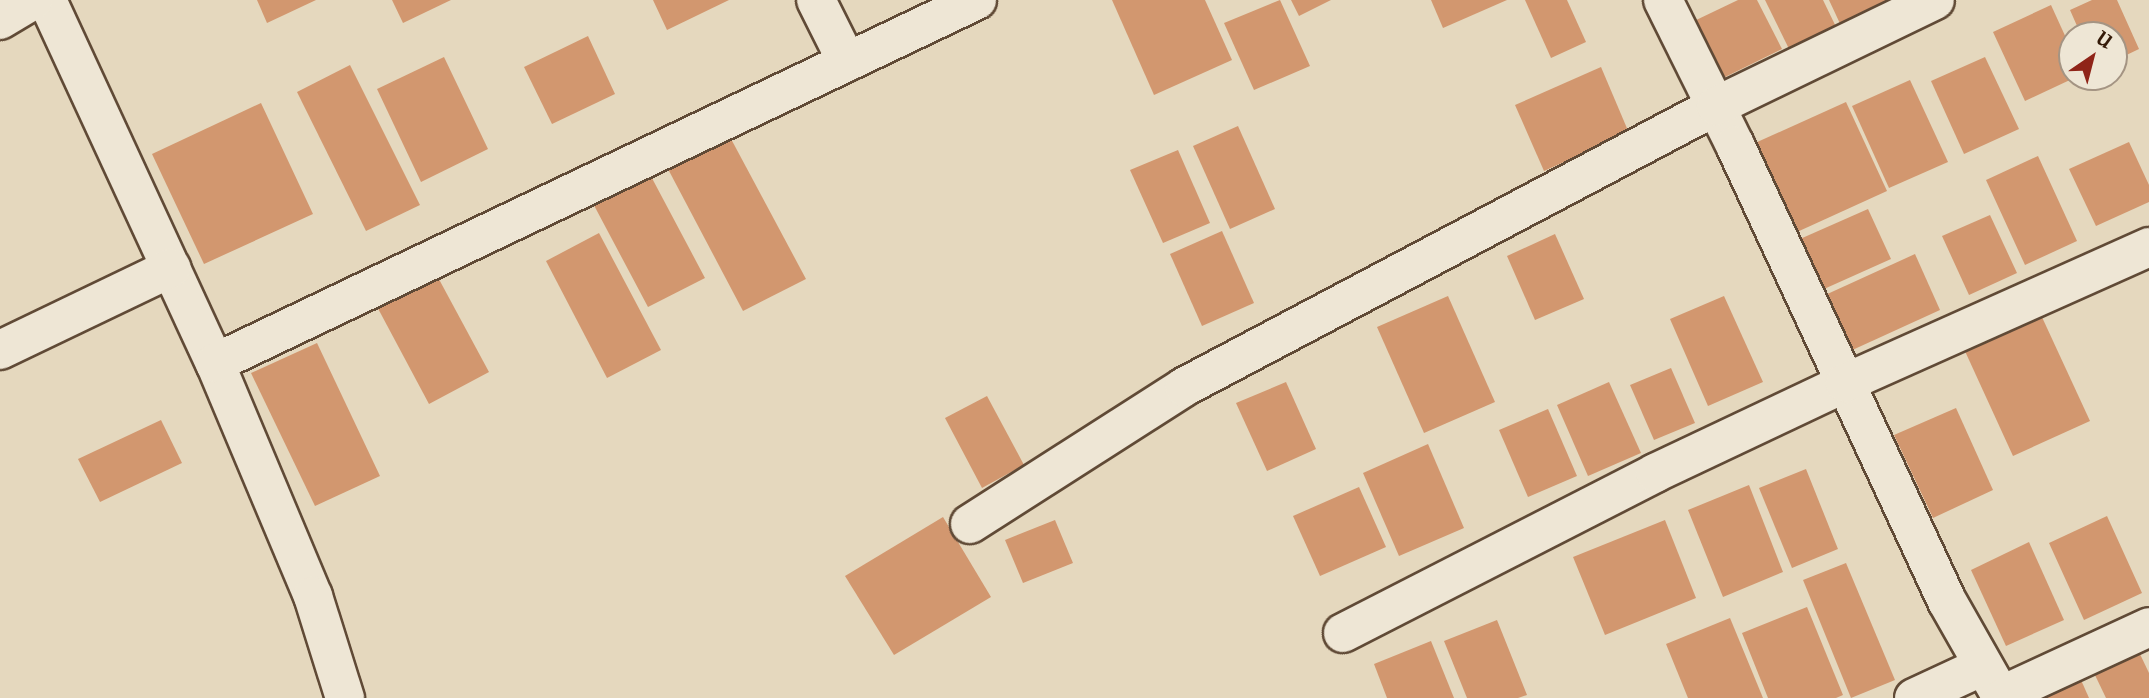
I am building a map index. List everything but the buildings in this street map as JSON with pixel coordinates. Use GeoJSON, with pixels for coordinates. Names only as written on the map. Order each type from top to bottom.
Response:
{"type":"FeatureCollection","features":[{"type":"Feature","properties":{"kind":"street"},"geometry":{"type":"LineString","coordinates":[[0,20],[33,0]]}},
{"type":"Feature","properties":{"kind":"street"},"geometry":{"type":"LineString","coordinates":[[47,0],[215,363],[313,596],[345,698]]}},
{"type":"Feature","properties":{"kind":"street"},"geometry":{"type":"LineString","coordinates":[[816,0],[847,62]]}},
{"type":"Feature","properties":{"kind":"street"},"geometry":{"type":"LineString","coordinates":[[215,363],[977,0]]}},
{"type":"Feature","properties":{"kind":"street"},"geometry":{"type":"LineString","coordinates":[[1663,0],[1716,106],[1947,601],[1995,687]]}},
{"type":"Feature","properties":{"kind":"street"},"geometry":{"type":"LineString","coordinates":[[970,524],[1184,387],[1716,106],[1935,0]]}},
{"type":"Feature","properties":{"kind":"street"},"geometry":{"type":"LineString","coordinates":[[1343,633],[1654,473],[1845,383],[2149,247]]}},
{"type":"Feature","properties":{"kind":"street"},"geometry":{"type":"LineString","coordinates":[[0,350],[171,268]]}},
{"type":"Feature","properties":{"kind":"street"},"geometry":{"type":"LineString","coordinates":[[1914,698],[1995,687],[2149,627]]}}]}
